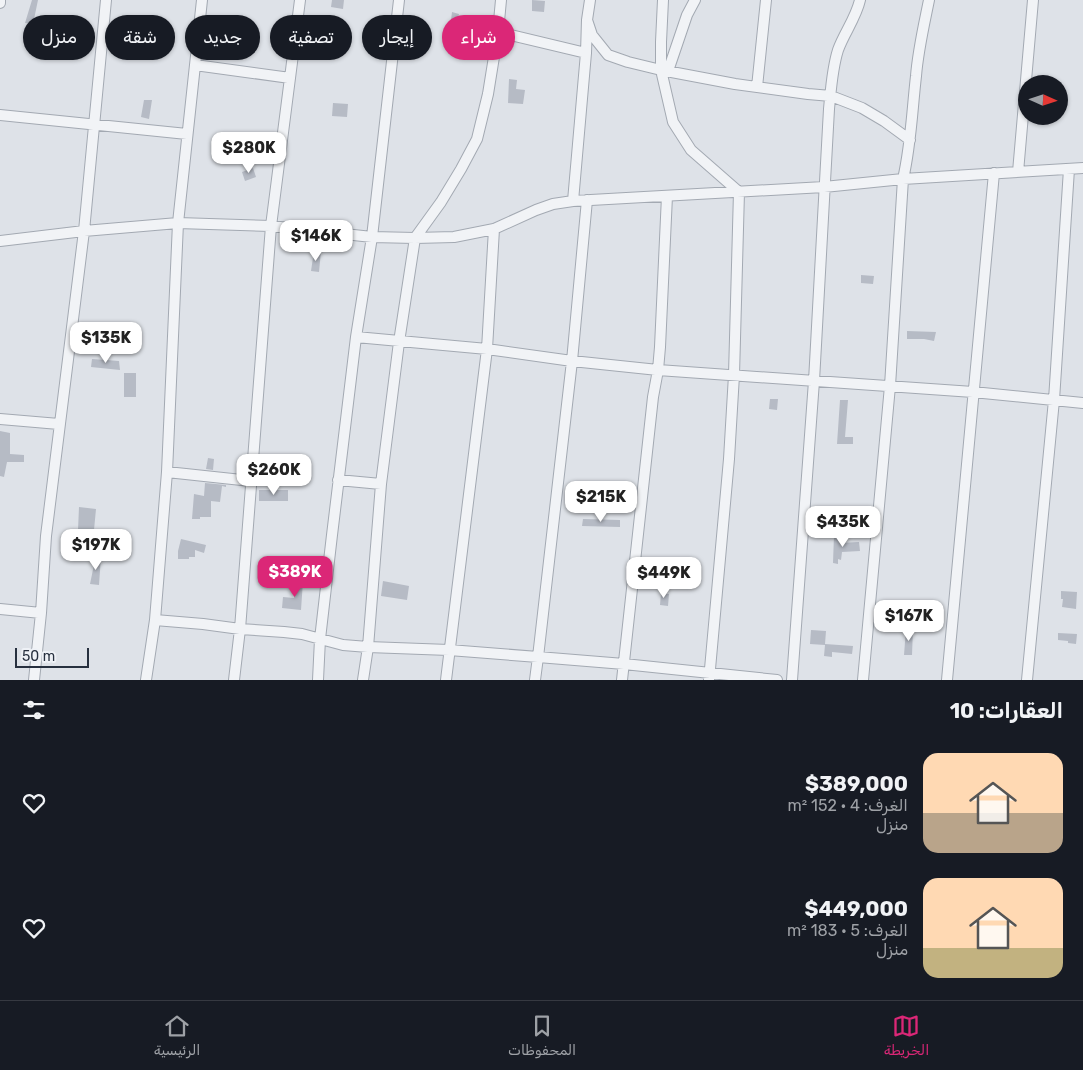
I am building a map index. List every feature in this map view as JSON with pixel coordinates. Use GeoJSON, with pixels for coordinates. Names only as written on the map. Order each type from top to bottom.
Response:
{"type":"FeatureCollection","features":[{"type":"Feature","properties":{"kind":"street"},"geometry":{"type":"LineString","coordinates":[[34,680],[46,536],[84,231],[106,0]]}},
{"type":"Feature","properties":{"kind":"street"},"geometry":{"type":"LineString","coordinates":[[146,680],[155,620],[167,472],[178,223],[202,0]]}},
{"type":"Feature","properties":{"kind":"street"},"geometry":{"type":"LineString","coordinates":[[234,680],[240,629],[271,226],[300,0]]}},
{"type":"Feature","properties":{"kind":"street"},"geometry":{"type":"LineString","coordinates":[[318,680],[320,639],[338,480],[356,337],[372,238],[400,0]]}},
{"type":"Feature","properties":{"kind":"street"},"geometry":{"type":"LineString","coordinates":[[500,15],[501,0]]}},
{"type":"Feature","properties":{"kind":"street"},"geometry":{"type":"LineString","coordinates":[[573,201],[590,0]]}},
{"type":"Feature","properties":{"kind":"street"},"geometry":{"type":"LineString","coordinates":[[663,0],[660,42],[673,122],[691,150],[739,192]]}},
{"type":"Feature","properties":{"kind":"street"},"geometry":{"type":"LineString","coordinates":[[664,70],[695,0]]}},
{"type":"Feature","properties":{"kind":"street"},"geometry":{"type":"LineString","coordinates":[[757,87],[766,0]]}},
{"type":"Feature","properties":{"kind":"street"},"geometry":{"type":"LineString","coordinates":[[792,680],[814,381],[830,96],[838,50],[858,10],[860,0]]}},
{"type":"Feature","properties":{"kind":"street"},"geometry":{"type":"LineString","coordinates":[[863,680],[890,386],[903,179],[910,140],[922,31],[929,0]]}},
{"type":"Feature","properties":{"kind":"street"},"geometry":{"type":"LineString","coordinates":[[1018,172],[1033,0]]}},
{"type":"Feature","properties":{"kind":"street"},"geometry":{"type":"LineString","coordinates":[[587,20],[592,35],[608,55],[628,62],[664,70],[757,87],[830,96],[862,108],[910,140]]}},
{"type":"Feature","properties":{"kind":"street"},"geometry":{"type":"LineString","coordinates":[[515,36],[586,54]]}},
{"type":"Feature","properties":{"kind":"street"},"geometry":{"type":"LineString","coordinates":[[364,680],[381,484],[399,342],[415,238],[441,202],[477,139],[488,94],[493,60]]}},
{"type":"Feature","properties":{"kind":"street"},"geometry":{"type":"LineString","coordinates":[[195,65],[290,78]]}},
{"type":"Feature","properties":{"kind":"street"},"geometry":{"type":"LineString","coordinates":[[0,115],[187,134]]}},
{"type":"Feature","properties":{"kind":"street"},"geometry":{"type":"LineString","coordinates":[[0,241],[178,223],[271,226],[372,238],[454,237],[494,229],[536,210],[553,204],[573,201],[824,187],[903,179],[1083,168]]}},
{"type":"Feature","properties":{"kind":"street"},"geometry":{"type":"LineString","coordinates":[[1027,680],[1054,400],[1069,169]]}},
{"type":"Feature","properties":{"kind":"street"},"geometry":{"type":"LineString","coordinates":[[947,680],[994,173]]}},
{"type":"Feature","properties":{"kind":"street"},"geometry":{"type":"LineString","coordinates":[[709,677],[729,459],[734,375],[739,192]]}},
{"type":"Feature","properties":{"kind":"street"},"geometry":{"type":"LineString","coordinates":[[622,680],[653,397],[658,370],[663,315],[667,196]]}},
{"type":"Feature","properties":{"kind":"street"},"geometry":{"type":"LineString","coordinates":[[535,680],[572,361],[587,200]]}},
{"type":"Feature","properties":{"kind":"street"},"geometry":{"type":"LineString","coordinates":[[446,680],[487,350],[494,229]]}},
{"type":"Feature","properties":{"kind":"street"},"geometry":{"type":"LineString","coordinates":[[356,337],[658,370],[973,392],[1083,403]]}},
{"type":"Feature","properties":{"kind":"street"},"geometry":{"type":"LineString","coordinates":[[0,419],[59,424]]}},
{"type":"Feature","properties":{"kind":"street"},"geometry":{"type":"LineString","coordinates":[[167,472],[251,481]]}},
{"type":"Feature","properties":{"kind":"street"},"geometry":{"type":"LineString","coordinates":[[338,480],[381,484]]}},
{"type":"Feature","properties":{"kind":"street"},"geometry":{"type":"LineString","coordinates":[[0,609],[41,613]]}},
{"type":"Feature","properties":{"kind":"street"},"geometry":{"type":"LineString","coordinates":[[155,620],[302,634],[343,645],[368,648],[449,650],[624,664],[709,677],[777,680]]}},
{"type":"Feature","properties":{"kind":"building"},"geometry":{"type":"Polygon","coordinates":[[[32,0],[38,0],[35,15],[27,15],[32,0]]]}},
{"type":"Feature","properties":{"kind":"building"},"geometry":{"type":"Polygon","coordinates":[[[332,0],[344,0],[343,9],[331,7],[332,0]]]}},
{"type":"Feature","properties":{"kind":"building"},"geometry":{"type":"Polygon","coordinates":[[[532,0],[545,1],[544,12],[532,11],[532,0]]]}},
{"type":"Feature","properties":{"kind":"building"},"geometry":{"type":"Polygon","coordinates":[[[509,79],[517,80],[516,89],[525,90],[523,104],[508,103],[509,79]]]}},
{"type":"Feature","properties":{"kind":"building"},"geometry":{"type":"Polygon","coordinates":[[[144,100],[152,100],[149,119],[141,117],[144,100]]]}},
{"type":"Feature","properties":{"kind":"building"},"geometry":{"type":"Polygon","coordinates":[[[333,103],[348,104],[347,117],[332,116],[333,103]]]}},
{"type":"Feature","properties":{"kind":"building"},"geometry":{"type":"Polygon","coordinates":[[[253,168],[256,177],[245,181],[242,172],[253,168]]]}},
{"type":"Feature","properties":{"kind":"building"},"geometry":{"type":"Polygon","coordinates":[[[314,251],[321,251],[319,272],[311,271],[314,251]]]}},
{"type":"Feature","properties":{"kind":"building"},"geometry":{"type":"Polygon","coordinates":[[[861,275],[874,276],[873,284],[861,283],[861,275]]]}},
{"type":"Feature","properties":{"kind":"building"},"geometry":{"type":"Polygon","coordinates":[[[907,331],[936,332],[934,341],[907,339],[907,331]]]}},
{"type":"Feature","properties":{"kind":"building"},"geometry":{"type":"Polygon","coordinates":[[[92,359],[119,361],[120,370],[91,367],[92,359]]]}},
{"type":"Feature","properties":{"kind":"building"},"geometry":{"type":"Polygon","coordinates":[[[124,373],[136,373],[136,397],[124,397],[124,373]]]}},
{"type":"Feature","properties":{"kind":"building"},"geometry":{"type":"Polygon","coordinates":[[[770,399],[778,399],[777,410],[769,409],[770,399]]]}},
{"type":"Feature","properties":{"kind":"building"},"geometry":{"type":"Polygon","coordinates":[[[840,400],[848,400],[845,437],[853,437],[853,444],[837,444],[840,400]]]}},
{"type":"Feature","properties":{"kind":"building"},"geometry":{"type":"Polygon","coordinates":[[[0,431],[10,433],[10,454],[24,455],[24,462],[7,462],[4,477],[0,476],[0,431]]]}},
{"type":"Feature","properties":{"kind":"building"},"geometry":{"type":"Polygon","coordinates":[[[208,458],[214,459],[213,470],[206,469],[208,458]]]}},
{"type":"Feature","properties":{"kind":"building"},"geometry":{"type":"Polygon","coordinates":[[[205,483],[226,485],[226,487],[222,486],[220,502],[211,501],[211,517],[192,519],[194,494],[204,496],[205,483]]]}},
{"type":"Feature","properties":{"kind":"building"},"geometry":{"type":"Polygon","coordinates":[[[259,490],[288,490],[288,501],[259,501],[259,490]]]}},
{"type":"Feature","properties":{"kind":"building"},"geometry":{"type":"Polygon","coordinates":[[[79,507],[96,509],[94,530],[78,530],[79,507]]]}},
{"type":"Feature","properties":{"kind":"building"},"geometry":{"type":"Polygon","coordinates":[[[583,519],[620,520],[620,527],[582,526],[583,519]]]}},
{"type":"Feature","properties":{"kind":"building"},"geometry":{"type":"Polygon","coordinates":[[[834,535],[842,536],[841,543],[859,542],[860,551],[842,552],[841,560],[838,559],[838,564],[833,563],[834,535]]]}},
{"type":"Feature","properties":{"kind":"building"},"geometry":{"type":"Polygon","coordinates":[[[181,539],[206,545],[204,553],[195,550],[195,557],[178,559],[181,539]]]}},
{"type":"Feature","properties":{"kind":"building"},"geometry":{"type":"Polygon","coordinates":[[[96,555],[101,556],[99,585],[90,584],[96,555]]]}},
{"type":"Feature","properties":{"kind":"building"},"geometry":{"type":"Polygon","coordinates":[[[297,580],[303,581],[301,610],[282,608],[283,597],[294,598],[297,580]]]}},
{"type":"Feature","properties":{"kind":"building"},"geometry":{"type":"Polygon","coordinates":[[[383,581],[409,586],[407,600],[381,596],[383,581]]]}},
{"type":"Feature","properties":{"kind":"building"},"geometry":{"type":"Polygon","coordinates":[[[1061,591],[1077,592],[1076,609],[1062,607],[1061,591]]]}},
{"type":"Feature","properties":{"kind":"building"},"geometry":{"type":"Polygon","coordinates":[[[661,593],[669,594],[668,606],[660,605],[661,593]]]}},
{"type":"Feature","properties":{"kind":"building"},"geometry":{"type":"Polygon","coordinates":[[[906,629],[913,629],[912,655],[904,655],[906,629]]]}},
{"type":"Feature","properties":{"kind":"building"},"geometry":{"type":"Polygon","coordinates":[[[811,630],[826,631],[825,644],[853,646],[852,654],[832,652],[832,657],[824,656],[825,645],[810,644],[811,630]]]}},
{"type":"Feature","properties":{"kind":"building"},"geometry":{"type":"Polygon","coordinates":[[[1058,633],[1077,634],[1076,644],[1058,640],[1058,633]]]}}]}
